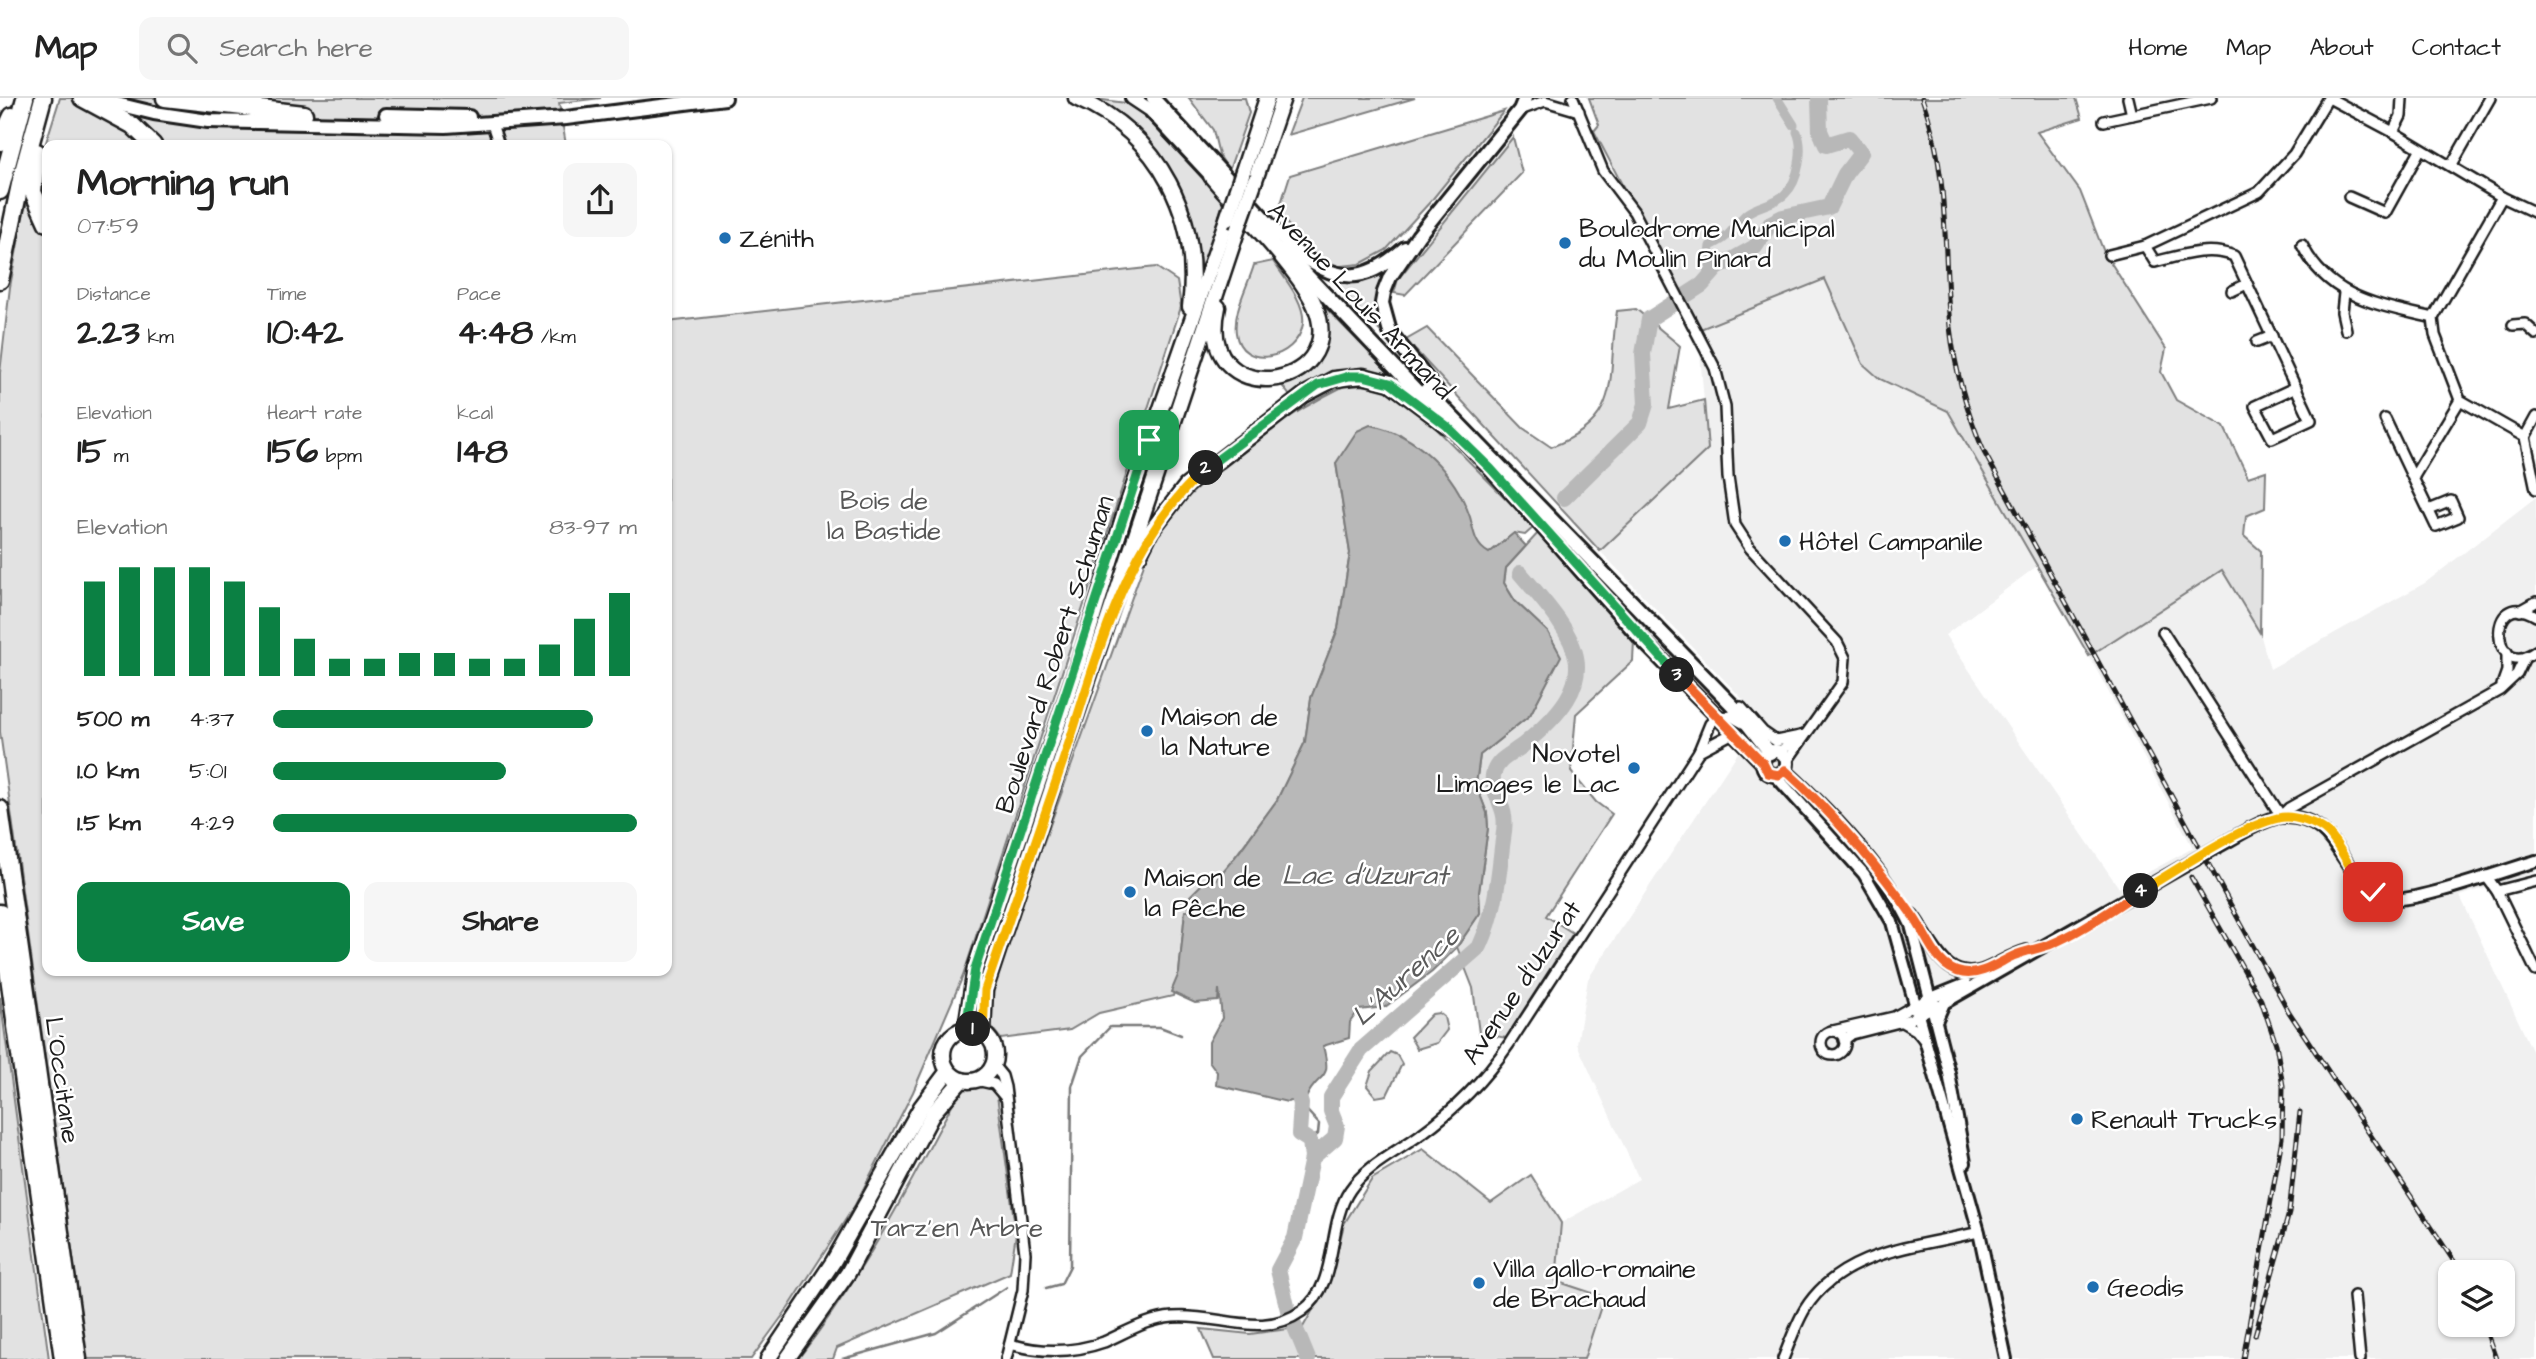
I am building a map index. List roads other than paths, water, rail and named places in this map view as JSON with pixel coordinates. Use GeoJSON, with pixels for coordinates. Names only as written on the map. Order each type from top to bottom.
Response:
{"type":"FeatureCollection","features":[{"type":"Feature","properties":{"kind":"highway"},"geometry":{"type":"LineString","coordinates":[[0,141],[23,98]]}},
{"type":"Feature","properties":{"kind":"highway"},"geometry":{"type":"LineString","coordinates":[[0,191],[23,98]]}},
{"type":"Feature","properties":{"kind":"highway"},"geometry":{"type":"LineString","coordinates":[[82,98],[132,125],[147,140]]}},
{"type":"Feature","properties":{"kind":"highway"},"geometry":{"type":"LineString","coordinates":[[165,98],[304,114]]}},
{"type":"Feature","properties":{"kind":"highway"},"geometry":{"type":"LineString","coordinates":[[41,105],[33,192],[42,212]]}},
{"type":"Feature","properties":{"kind":"highway"},"geometry":{"type":"LineString","coordinates":[[0,280],[22,175],[41,105]]}},
{"type":"Feature","properties":{"kind":"highway","name":"L'Occitane"},"geometry":{"type":"LineString","coordinates":[[0,809],[78,1359]]}},
{"type":"Feature","properties":{"kind":"highway","name":"L'Occitane"},"geometry":{"type":"LineString","coordinates":[[0,913],[64,1359]]}},
{"type":"Feature","properties":{"kind":"main road"},"geometry":{"type":"LineString","coordinates":[[92,98],[154,113],[208,121],[492,124],[575,117],[725,98]]}},
{"type":"Feature","properties":{"kind":"main road"},"geometry":{"type":"LineString","coordinates":[[197,118],[229,114],[520,116],[673,98]]}},
{"type":"Feature","properties":{"kind":"main road"},"geometry":{"type":"LineString","coordinates":[[1076,98],[1116,120],[1137,139],[1170,182],[1182,208],[1190,240],[1193,274],[1190,306],[1173,371]]}},
{"type":"Feature","properties":{"kind":"main road","name":"Avenue Louis Armand"},"geometry":{"type":"LineString","coordinates":[[1132,98],[1150,110],[1447,426],[1491,469],[1644,642],[1733,733],[1776,762]]}},
{"type":"Feature","properties":{"kind":"main road"},"geometry":{"type":"LineString","coordinates":[[1153,98],[1291,248],[1327,273],[1345,276],[1380,268],[1418,236]]}},
{"type":"Feature","properties":{"kind":"main road","name":"Boulevard Robert Schuman"},"geometry":{"type":"LineString","coordinates":[[983,1032],[985,990],[1235,237],[1267,98]]}},
{"type":"Feature","properties":{"kind":"main road","name":"Boulevard Robert Schuman"},"geometry":{"type":"LineString","coordinates":[[966,1028],[975,969],[1173,371],[1227,219],[1283,98]]}},
{"type":"Feature","properties":{"kind":"main road"},"geometry":{"type":"LineString","coordinates":[[1477,441],[1396,341],[1385,319],[1382,303],[1390,277],[1418,236],[1523,104]]}},
{"type":"Feature","properties":{"kind":"main road"},"geometry":{"type":"LineString","coordinates":[[1211,176],[1296,277],[1316,309],[1320,336],[1310,361],[1293,375],[1272,381],[1251,378],[1223,359],[1215,339],[1217,312],[1235,237]]}},
{"type":"Feature","properties":{"kind":"main road","name":"Avenue Louis Armand"},"geometry":{"type":"LineString","coordinates":[[1291,248],[1714,686],[1776,762]]}},
{"type":"Feature","properties":{"kind":"main road"},"geometry":{"type":"LineString","coordinates":[[1100,650],[1136,561],[1151,531],[1167,508],[1208,466],[1311,390],[1334,379],[1349,376],[1376,378],[1401,389],[1447,426]]}},
{"type":"Feature","properties":{"kind":"main road"},"geometry":{"type":"LineString","coordinates":[[768,1359],[834,1262],[921,1107],[948,1071],[944,1048],[952,1035],[966,1028],[983,1032],[995,1049],[993,1065],[969,1080],[933,1113],[848,1273],[787,1359]]}},
{"type":"Feature","properties":{"kind":"main road"},"geometry":{"type":"LineString","coordinates":[[948,1071],[969,1080]]}},
{"type":"Feature","properties":{"kind":"street"},"geometry":{"type":"LineString","coordinates":[[1573,98],[1602,171],[1634,212],[1715,368],[1723,391],[1731,513],[1735,525],[1750,548],[1837,642],[1845,658],[1843,682],[1805,735],[1776,762]]}},
{"type":"Feature","properties":{"kind":"street"},"geometry":{"type":"LineString","coordinates":[[2128,98],[2132,115]]}},
{"type":"Feature","properties":{"kind":"street"},"geometry":{"type":"LineString","coordinates":[[2104,121],[2211,98]]}},
{"type":"Feature","properties":{"kind":"street"},"geometry":{"type":"LineString","coordinates":[[2109,255],[2145,246],[2259,192],[2294,154],[2328,98],[2393,132],[2502,197],[2536,213]]}},
{"type":"Feature","properties":{"kind":"street"},"geometry":{"type":"LineString","coordinates":[[2393,132],[2401,116],[2402,98]]}},
{"type":"Feature","properties":{"kind":"street"},"geometry":{"type":"LineString","coordinates":[[2451,166],[2490,98]]}},
{"type":"Feature","properties":{"kind":"street"},"geometry":{"type":"LineString","coordinates":[[1523,104],[1545,101],[1579,111]]}},
{"type":"Feature","properties":{"kind":"street"},"geometry":{"type":"LineString","coordinates":[[492,124],[497,140]]}},
{"type":"Feature","properties":{"kind":"street"},"geometry":{"type":"LineString","coordinates":[[2349,197],[2385,213],[2420,150]]}},
{"type":"Feature","properties":{"kind":"street"},"geometry":{"type":"LineString","coordinates":[[2502,197],[2433,318],[2435,335],[2460,400],[2525,438]]}},
{"type":"Feature","properties":{"kind":"street"},"geometry":{"type":"LineString","coordinates":[[2302,245],[2310,261],[2344,293],[2433,318]]}},
{"type":"Feature","properties":{"kind":"street"},"geometry":{"type":"LineString","coordinates":[[2145,246],[2155,262],[2197,252],[2227,253],[2234,256],[2296,387],[2311,420],[2272,438],[2255,406],[2296,387]]}},
{"type":"Feature","properties":{"kind":"street"},"geometry":{"type":"LineString","coordinates":[[2232,291],[2247,284]]}},
{"type":"Feature","properties":{"kind":"street"},"geometry":{"type":"LineString","coordinates":[[2344,293],[2342,312],[2346,330]]}},
{"type":"Feature","properties":{"kind":"street"},"geometry":{"type":"LineString","coordinates":[[2513,325],[2525,324],[2536,334]]}},
{"type":"Feature","properties":{"kind":"street"},"geometry":{"type":"LineString","coordinates":[[2257,342],[2272,336]]}},
{"type":"Feature","properties":{"kind":"street"},"geometry":{"type":"LineString","coordinates":[[2413,478],[2460,400]]}},
{"type":"Feature","properties":{"kind":"street"},"geometry":{"type":"LineString","coordinates":[[2536,417],[2525,438],[2536,489]]}},
{"type":"Feature","properties":{"kind":"street"},"geometry":{"type":"LineString","coordinates":[[2385,419],[2429,510]]}},
{"type":"Feature","properties":{"kind":"street"},"geometry":{"type":"LineString","coordinates":[[2525,657],[2507,652],[2500,644],[2498,629],[2506,616],[2536,602]]}},
{"type":"Feature","properties":{"kind":"street"},"geometry":{"type":"LineString","coordinates":[[2520,611],[2536,617]]}},
{"type":"Feature","properties":{"kind":"street"},"geometry":{"type":"LineString","coordinates":[[2163,632],[2281,816],[2308,821],[2327,831],[2358,880],[2367,889],[2389,898],[2403,899],[2536,861]]}},
{"type":"Feature","properties":{"kind":"street"},"geometry":{"type":"LineString","coordinates":[[1982,981],[1894,1017],[1827,1032],[1821,1039],[1825,1053],[1840,1053],[1844,1040],[1852,1034],[1902,1022],[1924,1006],[1950,999],[2050,944],[2219,846],[2281,816],[2289,808],[2500,690],[2517,674],[2525,657],[2536,651]]}},
{"type":"Feature","properties":{"kind":"street"},"geometry":{"type":"LineString","coordinates":[[2500,690],[2507,671],[2507,652]]}},
{"type":"Feature","properties":{"kind":"street"},"geometry":{"type":"LineString","coordinates":[[1714,686],[1725,690],[1771,739],[1781,742],[1805,735]]}},
{"type":"Feature","properties":{"kind":"street"},"geometry":{"type":"LineString","coordinates":[[1717,717],[1735,718],[1750,729]]}},
{"type":"Feature","properties":{"kind":"street","name":"Avenue d'Uzurat"},"geometry":{"type":"LineString","coordinates":[[1010,1344],[1033,1355],[1082,1349],[1140,1324],[1170,1317],[1202,1317],[1265,1327],[1300,1313],[1322,1283],[1341,1211],[1354,1184],[1445,1115],[1481,1082],[1509,1044],[1699,751],[1703,737],[1717,717]]}},
{"type":"Feature","properties":{"kind":"street","name":"Avenue d'Uzurat"},"geometry":{"type":"LineString","coordinates":[[1699,751],[1733,733]]}},
{"type":"Feature","properties":{"kind":"street","name":"Avenue Louis Armand"},"geometry":{"type":"LineString","coordinates":[[1776,762],[1854,843],[1902,905],[1911,925],[1924,1006]]}},
{"type":"Feature","properties":{"kind":"street","name":"Avenue Louis Armand"},"geometry":{"type":"LineString","coordinates":[[1776,762],[1864,874],[1892,922],[1924,1006]]}},
{"type":"Feature","properties":{"kind":"street"},"geometry":{"type":"LineString","coordinates":[[2486,876],[2497,891],[2536,971]]}},
{"type":"Feature","properties":{"kind":"street"},"geometry":{"type":"LineString","coordinates":[[2497,891],[2536,881]]}},
{"type":"Feature","properties":{"kind":"street"},"geometry":{"type":"LineString","coordinates":[[1902,905],[1914,917],[1940,958],[1964,973],[1985,970],[2016,954],[2050,944]]}},
{"type":"Feature","properties":{"kind":"street"},"geometry":{"type":"LineString","coordinates":[[1937,1025],[1940,1009],[1950,999]]}},
{"type":"Feature","properties":{"kind":"street"},"geometry":{"type":"LineString","coordinates":[[1924,1006],[1937,1025],[1941,1038],[1971,1200]]}},
{"type":"Feature","properties":{"kind":"street"},"geometry":{"type":"LineString","coordinates":[[1924,1006],[1941,1038]]}},
{"type":"Feature","properties":{"kind":"street"},"geometry":{"type":"LineString","coordinates":[[1924,1006],[1925,1043],[1971,1200],[2006,1359]]}},
{"type":"Feature","properties":{"kind":"street"},"geometry":{"type":"LineString","coordinates":[[1902,1022],[1916,1030],[1925,1043]]}},
{"type":"Feature","properties":{"kind":"street"},"geometry":{"type":"LineString","coordinates":[[1833,1031],[1844,1040]]}},
{"type":"Feature","properties":{"kind":"street"},"geometry":{"type":"LineString","coordinates":[[993,1065],[1002,1076],[1025,1253],[1023,1290],[1006,1359]]}},
{"type":"Feature","properties":{"kind":"street"},"geometry":{"type":"LineString","coordinates":[[969,1080],[994,1084],[1005,1097]]}},
{"type":"Feature","properties":{"kind":"street"},"geometry":{"type":"LineString","coordinates":[[1783,1359],[1805,1308],[1826,1284],[1850,1266],[1880,1254],[1979,1232]]}},
{"type":"Feature","properties":{"kind":"street"},"geometry":{"type":"LineString","coordinates":[[2354,1296],[2360,1359]]}},
{"type":"Feature","properties":{"kind":"water","name":"Lac d'Uzurat"},"geometry":{"type":"Polygon","coordinates":[[[1370,425],[1387,429],[1418,446],[1444,471],[1455,485],[1470,517],[1475,537],[1484,550],[1489,553],[1514,533],[1526,546],[1506,568],[1504,583],[1515,601],[1548,632],[1561,656],[1530,715],[1480,755],[1476,784],[1487,813],[1488,828],[1479,892],[1480,913],[1457,947],[1432,972],[1385,1007],[1359,1010],[1350,1022],[1349,1038],[1323,1046],[1325,1072],[1306,1098],[1287,1102],[1216,1085],[1217,1072],[1209,1061],[1209,1042],[1222,1018],[1219,989],[1218,1001],[1195,1003],[1171,992],[1179,973],[1185,911],[1198,911],[1189,908],[1190,896],[1202,884],[1214,882],[1240,851],[1277,800],[1305,742],[1311,698],[1338,629],[1350,553],[1336,463],[1357,431],[1370,425]]]}},
{"type":"Feature","properties":{"kind":"waterway","name":"L'Aurence"},"geometry":{"type":"LineString","coordinates":[[1777,98],[1794,125]]}},
{"type":"Feature","properties":{"kind":"waterway","name":"L'Aurence"},"geometry":{"type":"LineString","coordinates":[[1564,498],[1640,423],[1646,404],[1643,354],[1649,319],[1702,285],[1717,268],[1755,247],[1771,223],[1783,217],[1829,207],[1845,174],[1861,153],[1849,138],[1826,145],[1820,131],[1819,98]]}},
{"type":"Feature","properties":{"kind":"waterway","name":"L'Aurence"},"geometry":{"type":"LineString","coordinates":[[1717,268],[1708,263],[1710,246],[1728,235],[1746,214],[1777,200],[1790,188],[1799,164],[1797,132]]}},
{"type":"Feature","properties":{"kind":"waterway","name":"L'Aurence"},"geometry":{"type":"LineString","coordinates":[[1308,1359],[1288,1310],[1278,1270],[1295,1238],[1312,1158],[1335,1138],[1337,1126],[1331,1111],[1331,1097],[1361,1050],[1480,946],[1495,897],[1505,827],[1493,775],[1504,758],[1522,746],[1549,721],[1567,699],[1576,679],[1576,660],[1570,640],[1558,620],[1520,573]]}},
{"type":"Feature","properties":{"kind":"waterway"},"geometry":{"type":"LineString","coordinates":[[1046,1288],[1061,1284],[1070,1266],[1072,1086],[1082,1056],[1110,1027],[1160,1027],[1181,1035]]}},
{"type":"Feature","properties":{"kind":"waterway"},"geometry":{"type":"LineString","coordinates":[[1294,1080],[1301,1104],[1299,1134],[1310,1141],[1312,1158]]}},
{"type":"Feature","properties":{"kind":"waterway"},"geometry":{"type":"LineString","coordinates":[[1301,1104],[1319,1124],[1318,1134],[1310,1141]]}},
{"type":"Feature","properties":{"kind":"waterway"},"geometry":{"type":"LineString","coordinates":[[842,1359],[936,1333],[1007,1287]]}},
{"type":"Feature","properties":{"kind":"railway"},"geometry":{"type":"LineString","coordinates":[[1922,98],[1931,126],[1941,183],[1952,343],[1972,422],[1984,452],[2289,1012],[2453,1260]]}},
{"type":"Feature","properties":{"kind":"railway"},"geometry":{"type":"LineString","coordinates":[[2191,877],[2261,1000],[2276,1044],[2283,1086],[2282,1138],[2243,1359]]}},
{"type":"Feature","properties":{"kind":"railway"},"geometry":{"type":"LineString","coordinates":[[2255,1335],[2289,1213],[2300,1112]]}},
{"type":"Feature","properties":{"kind":"railway"},"geometry":{"type":"LineString","coordinates":[[2488,1337],[2496,1359]]}},
{"type":"Feature","properties":{"kind":"place","name":"Zénith"},"geometry":{"type":"Point","coordinates":[725,238]}},
{"type":"Feature","properties":{"kind":"place","name":"Boulodrome Municipal du Moulin Pinard"},"geometry":{"type":"Point","coordinates":[1565,243]}},
{"type":"Feature","properties":{"kind":"place","name":"Hôtel Campanile"},"geometry":{"type":"Point","coordinates":[1785,541]}},
{"type":"Feature","properties":{"kind":"place","name":"Maison de la Nature"},"geometry":{"type":"Point","coordinates":[1147,731]}},
{"type":"Feature","properties":{"kind":"place","name":"Novotel Limoges le Lac"},"geometry":{"type":"Point","coordinates":[1634,768]}},
{"type":"Feature","properties":{"kind":"place","name":"Maison de la Pêche"},"geometry":{"type":"Point","coordinates":[1130,892]}},
{"type":"Feature","properties":{"kind":"place","name":"Renault Trucks"},"geometry":{"type":"Point","coordinates":[2077,1119]}},
{"type":"Feature","properties":{"kind":"place","name":"Villa gallo-romaine de Brachaud"},"geometry":{"type":"Point","coordinates":[1479,1283]}},
{"type":"Feature","properties":{"kind":"place","name":"Geodis"},"geometry":{"type":"Point","coordinates":[2093,1287]}},
{"type":"Feature","properties":{"kind":"park label","name":"Bois de la Bastide"},"geometry":{"type":"Point","coordinates":[884,515]}},
{"type":"Feature","properties":{"kind":"park label","name":"Tarz'en Arbre"},"geometry":{"type":"Point","coordinates":[957,1227]}}]}
